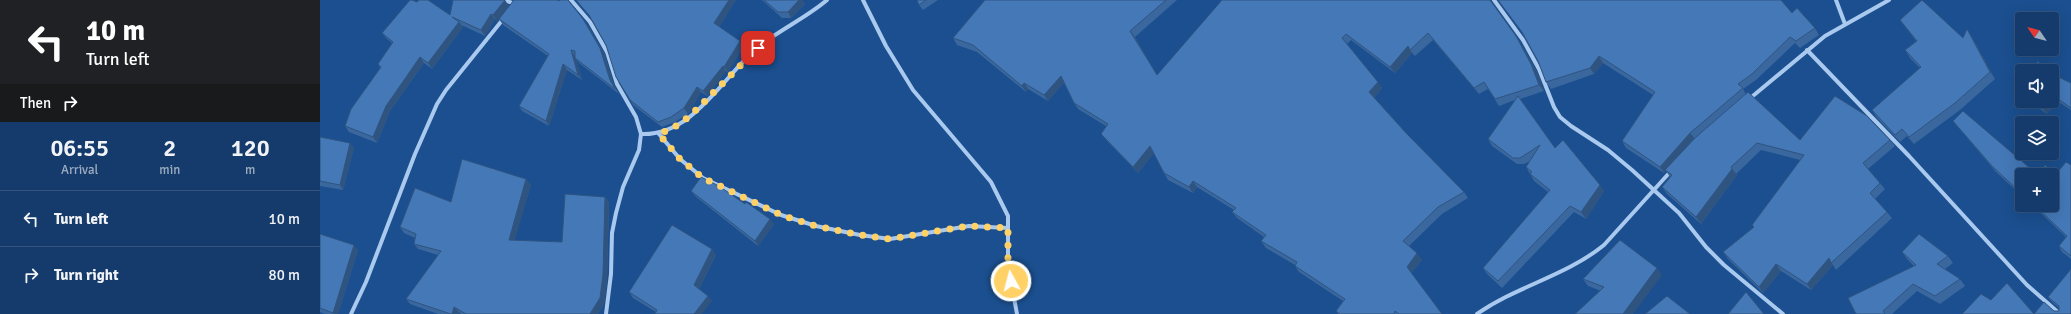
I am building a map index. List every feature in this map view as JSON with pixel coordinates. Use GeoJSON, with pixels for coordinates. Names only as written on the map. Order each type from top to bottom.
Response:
{"type":"FeatureCollection","features":[{"type":"Feature","properties":{"kind":"street"},"geometry":{"type":"LineString","coordinates":[[504,0],[514,4]]}},
{"type":"Feature","properties":{"kind":"street"},"geometry":{"type":"LineString","coordinates":[[510,10],[518,0]]}},
{"type":"Feature","properties":{"kind":"street"},"geometry":{"type":"LineString","coordinates":[[571,0],[590,22],[607,52],[617,84],[636,117],[642,134],[639,150],[623,187],[616,213],[612,233],[611,274],[606,314]]}},
{"type":"Feature","properties":{"kind":"street"},"geometry":{"type":"LineString","coordinates":[[642,134],[659,134],[673,128],[686,119],[715,93],[758,48],[827,0]]}},
{"type":"Feature","properties":{"kind":"street"},"geometry":{"type":"LineString","coordinates":[[863,0],[886,46],[913,90],[991,182],[1004,206],[1008,216],[1008,266],[1017,314]]}},
{"type":"Feature","properties":{"kind":"street"},"geometry":{"type":"LineString","coordinates":[[1494,0],[1523,40],[1539,69],[1554,107],[1560,117],[1608,150],[1654,189],[1679,213],[1706,247],[1724,265],[1783,314]]}},
{"type":"Feature","properties":{"kind":"street"},"geometry":{"type":"LineString","coordinates":[[1836,0],[1845,24]]}},
{"type":"Feature","properties":{"kind":"street"},"geometry":{"type":"LineString","coordinates":[[1744,103],[1825,36],[1889,0]]}},
{"type":"Feature","properties":{"kind":"street"},"geometry":{"type":"LineString","coordinates":[[351,314],[366,282],[414,154],[437,104],[446,90],[505,16]]}},
{"type":"Feature","properties":{"kind":"street"},"geometry":{"type":"LineString","coordinates":[[1807,50],[1909,156],[2027,285],[2060,314]]}},
{"type":"Feature","properties":{"kind":"street"},"geometry":{"type":"LineString","coordinates":[[659,134],[680,159],[703,178],[781,215],[816,226],[860,235],[890,239],[968,226],[1008,228]]}},
{"type":"Feature","properties":{"kind":"street"},"geometry":{"type":"LineString","coordinates":[[1478,314],[1495,301],[1579,263],[1593,254],[1604,245],[1673,168]]}},
{"type":"Feature","properties":{"kind":"building"},"geometry":{"type":"Polygon","coordinates":[[[410,0],[417,2],[419,0],[428,0],[450,15],[453,0],[505,0],[493,15],[491,14],[481,30],[452,17],[459,22],[428,63],[420,57],[386,106],[373,137],[345,126],[351,109],[381,67],[378,64],[393,42],[382,33],[410,0]]]}},
{"type":"Feature","properties":{"kind":"building"},"geometry":{"type":"Polygon","coordinates":[[[514,0],[568,0],[583,19],[600,48],[610,80],[615,89],[575,58],[575,51],[571,50],[578,75],[563,64],[546,121],[519,106],[549,54],[499,19],[514,0]]]}},
{"type":"Feature","properties":{"kind":"building"},"geometry":{"type":"Polygon","coordinates":[[[576,0],[729,0],[714,23],[740,41],[724,67],[723,66],[703,91],[697,87],[684,108],[671,117],[658,122],[630,100],[616,77],[606,45],[589,15],[576,0]]]}},
{"type":"Feature","properties":{"kind":"building"},"geometry":{"type":"Polygon","coordinates":[[[764,0],[799,0],[788,12],[778,12],[764,0]]]}},
{"type":"Feature","properties":{"kind":"building"},"geometry":{"type":"Polygon","coordinates":[[[917,0],[926,0],[919,5],[917,0]]]}},
{"type":"Feature","properties":{"kind":"building"},"geometry":{"type":"Polygon","coordinates":[[[985,0],[1166,0],[1130,31],[1157,75],[1222,0],[1490,0],[1516,36],[1531,64],[1539,85],[1495,99],[1484,82],[1474,88],[1428,33],[1410,50],[1408,46],[1390,67],[1346,34],[1342,38],[1378,82],[1369,92],[1406,133],[1464,192],[1438,207],[1403,241],[1417,253],[1407,267],[1442,314],[1399,314],[1395,311],[1394,314],[1340,314],[1336,311],[1345,299],[1295,266],[1297,262],[1261,241],[1266,235],[1232,212],[1236,208],[1193,181],[1189,187],[1164,173],[1150,146],[1133,167],[1101,134],[1108,124],[1074,103],[1061,76],[1044,95],[1024,83],[1022,86],[973,45],[953,38],[985,0]]]}},
{"type":"Feature","properties":{"kind":"building"},"geometry":{"type":"Polygon","coordinates":[[[1498,0],[1781,0],[1792,13],[1797,8],[1815,28],[1796,41],[1790,37],[1752,74],[1738,84],[1743,88],[1690,133],[1660,167],[1622,141],[1655,92],[1599,56],[1590,68],[1546,82],[1538,61],[1522,32],[1498,0]]]}},
{"type":"Feature","properties":{"kind":"building"},"geometry":{"type":"Polygon","coordinates":[[[1922,0],[1963,38],[1967,29],[1990,72],[1955,103],[1909,137],[1902,129],[1895,135],[1872,110],[1921,67],[1905,50],[1917,41],[1900,20],[1922,0]]]}},
{"type":"Feature","properties":{"kind":"building"},"geometry":{"type":"Polygon","coordinates":[[[2059,77],[2071,83],[2071,108],[2059,100],[2059,77]]]}},
{"type":"Feature","properties":{"kind":"building"},"geometry":{"type":"Polygon","coordinates":[[[1748,92],[1800,140],[1835,96],[1867,116],[1890,140],[1863,163],[1880,183],[1870,193],[1887,212],[1831,263],[1829,258],[1807,284],[1776,264],[1759,287],[1723,252],[1754,227],[1752,225],[1804,155],[1757,143],[1731,167],[1732,169],[1696,217],[1662,187],[1672,175],[1665,170],[1695,138],[1748,92]]]}},
{"type":"Feature","properties":{"kind":"building"},"geometry":{"type":"Polygon","coordinates":[[[1518,96],[1555,148],[1563,140],[1600,185],[1581,212],[1570,206],[1498,281],[1483,268],[1550,190],[1530,174],[1532,172],[1526,167],[1540,145],[1520,158],[1513,158],[1488,139],[1518,96]]]}},
{"type":"Feature","properties":{"kind":"building"},"geometry":{"type":"Polygon","coordinates":[[[1963,111],[2015,155],[2015,160],[2020,160],[2030,168],[2015,168],[2015,187],[1992,166],[1953,121],[1963,111]]]}},
{"type":"Feature","properties":{"kind":"building"},"geometry":{"type":"Polygon","coordinates":[[[320,137],[350,143],[340,185],[320,181],[320,137]]]}},
{"type":"Feature","properties":{"kind":"building"},"geometry":{"type":"Polygon","coordinates":[[[462,159],[526,179],[509,240],[562,242],[565,194],[605,197],[603,275],[600,298],[590,314],[466,314],[454,307],[451,314],[406,299],[441,251],[414,244],[416,234],[400,227],[415,188],[451,202],[462,159]]]}},
{"type":"Feature","properties":{"kind":"building"},"geometry":{"type":"Polygon","coordinates":[[[2066,162],[2071,165],[2071,256],[2059,246],[2067,236],[2041,212],[2059,212],[2059,170],[2066,162]]]}},
{"type":"Feature","properties":{"kind":"building"},"geometry":{"type":"Polygon","coordinates":[[[701,177],[719,186],[745,204],[746,202],[770,219],[755,241],[691,191],[701,177]]]}},
{"type":"Feature","properties":{"kind":"building"},"geometry":{"type":"Polygon","coordinates":[[[672,225],[712,249],[694,285],[708,296],[694,314],[655,314],[657,310],[629,292],[672,225]]]}},
{"type":"Feature","properties":{"kind":"building"},"geometry":{"type":"Polygon","coordinates":[[[320,234],[354,245],[333,313],[320,308],[320,234]]]}},
{"type":"Feature","properties":{"kind":"building"},"geometry":{"type":"Polygon","coordinates":[[[1919,234],[1948,256],[1937,264],[1960,279],[1935,296],[1913,284],[1883,311],[1885,314],[1856,314],[1848,298],[1916,265],[1902,252],[1919,234]]]}},
{"type":"Feature","properties":{"kind":"building"},"geometry":{"type":"Polygon","coordinates":[[[1620,240],[1657,268],[1623,314],[1575,314],[1604,287],[1583,279],[1620,240]]]}},
{"type":"Feature","properties":{"kind":"building"},"geometry":{"type":"Polygon","coordinates":[[[2071,269],[2071,313],[2034,314],[2044,302],[2054,311],[2059,311],[2059,306],[2048,297],[2071,269]]]}},
{"type":"Feature","properties":{"kind":"building"},"geometry":{"type":"Polygon","coordinates":[[[2007,283],[2034,314],[1962,314],[1981,294],[1991,300],[2007,283]]]}},
{"type":"Feature","properties":{"kind":"building"},"geometry":{"type":"Polygon","coordinates":[[[1746,292],[1764,314],[1728,314],[1746,292]]]}},
{"type":"Feature","properties":{"kind":"building"},"geometry":{"type":"Polygon","coordinates":[[[1667,296],[1690,314],[1645,314],[1667,296]]]}},
{"type":"Feature","properties":{"kind":"route"},"geometry":{"type":"LineString","coordinates":[[758,48],[715,93],[690,116],[673,128],[659,134],[684,163],[703,178],[740,196],[748,198],[781,215],[800,222],[860,235],[890,239],[947,231],[968,226],[1008,228],[1008,266],[1011,281]]}}]}
